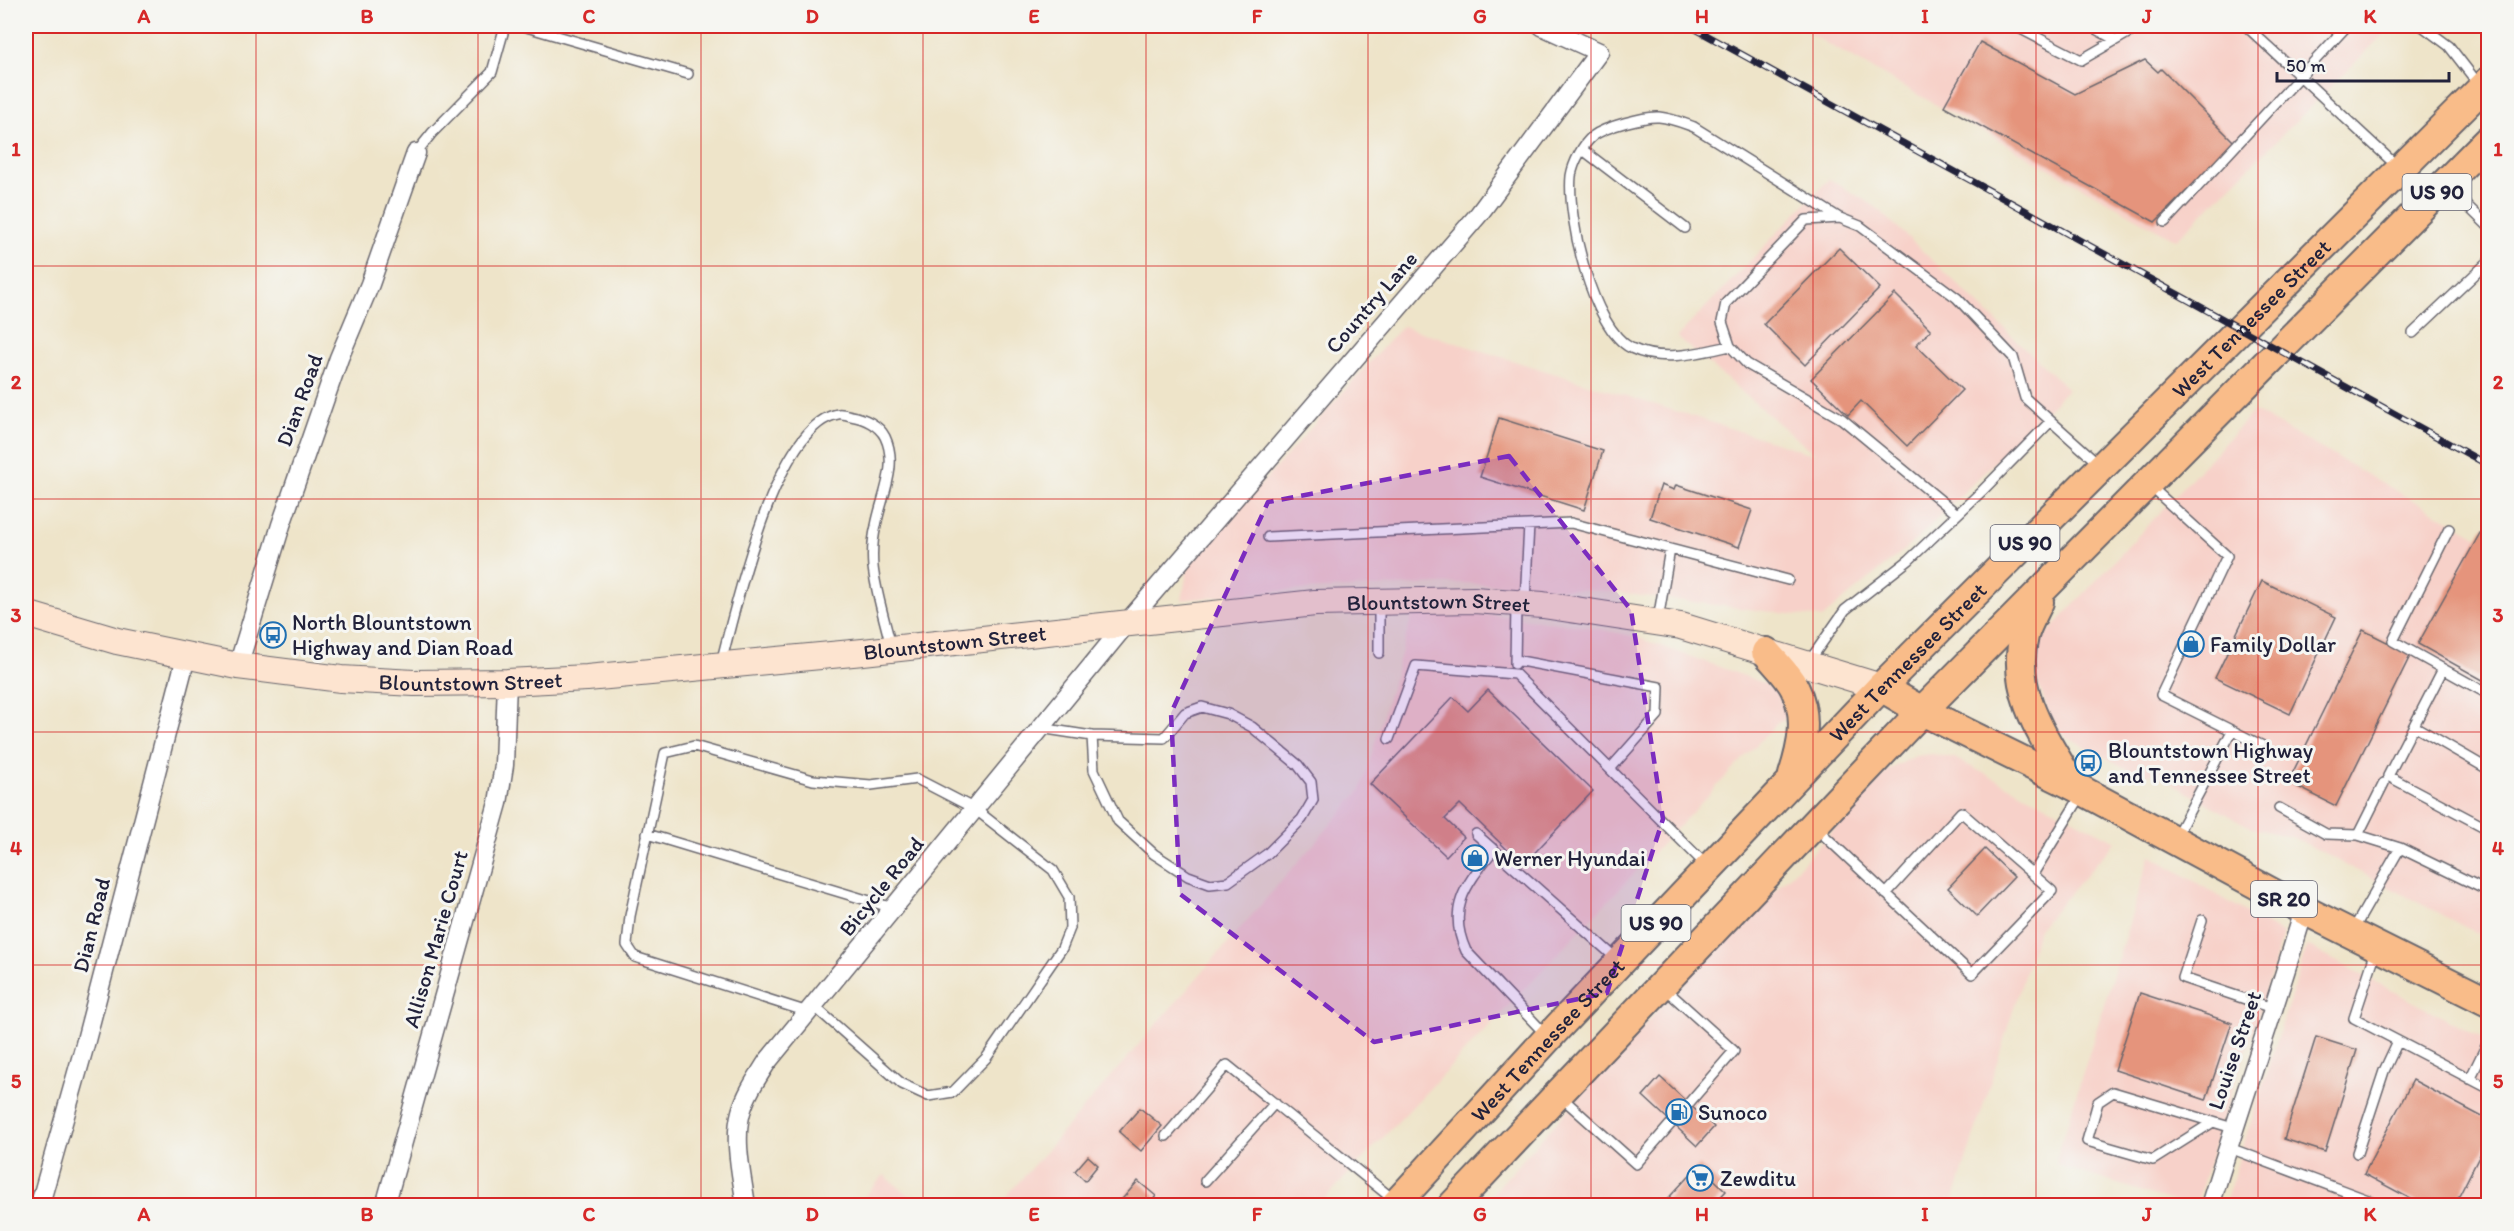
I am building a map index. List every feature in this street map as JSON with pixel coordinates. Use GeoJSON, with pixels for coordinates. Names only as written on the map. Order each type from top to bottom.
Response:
{"type":"FeatureCollection","features":[{"type":"Feature","properties":{"kind":"main road"},"geometry":{"type":"LineString","coordinates":[[2481,147],[2486,101],[2485,86]]}},
{"type":"Feature","properties":{"kind":"main road","name":"West Tennessee Street"},"geometry":{"type":"LineString","coordinates":[[1395,1204],[1548,1038],[1881,687],[2485,86]]}},
{"type":"Feature","properties":{"kind":"main road","name":"West Tennessee Street"},"geometry":{"type":"LineString","coordinates":[[1462,1202],[1558,1094],[1922,711],[2481,147]]}},
{"type":"Feature","properties":{"kind":"main road"},"geometry":{"type":"LineString","coordinates":[[2047,585],[2024,633],[2020,660],[2022,680],[2033,719],[2078,788]]}},
{"type":"Feature","properties":{"kind":"main road","name":"Blountstown Street"},"geometry":{"type":"LineString","coordinates":[[26,614],[117,641],[186,657],[341,679],[414,683],[587,678],[891,649],[1315,603],[1473,600],[1521,603],[1681,626],[1881,687]]}},
{"type":"Feature","properties":{"kind":"main road"},"geometry":{"type":"LineString","coordinates":[[1766,652],[1795,688],[1801,711],[1804,737],[1790,782]]}},
{"type":"Feature","properties":{"kind":"main road","name":"SR 20"},"geometry":{"type":"LineString","coordinates":[[1881,687],[1922,711],[2078,788],[2304,910],[2488,1002]]}},
{"type":"Feature","properties":{"kind":"street","name":"Country Lane"},"geometry":{"type":"LineString","coordinates":[[1126,624],[1479,214],[1599,52],[1542,26]]}},
{"type":"Feature","properties":{"kind":"street","name":"Dian Road"},"geometry":{"type":"LineString","coordinates":[[237,666],[281,525],[339,358],[370,284],[416,153]]}},
{"type":"Feature","properties":{"kind":"street","name":"Bicycle Road"},"geometry":{"type":"LineString","coordinates":[[746,1206],[739,1158],[741,1112],[752,1086],[767,1062],[1126,624]]}},
{"type":"Feature","properties":{"kind":"street","name":"Dian Road"},"geometry":{"type":"LineString","coordinates":[[40,1204],[84,1048],[186,657]]}},
{"type":"Feature","properties":{"kind":"street","name":"Allison Marie Court"},"geometry":{"type":"LineString","coordinates":[[385,1206],[498,803],[504,765],[507,682]]}},
{"type":"Feature","properties":{"kind":"street","name":"Louise Street"},"geometry":{"type":"LineString","coordinates":[[2210,1206],[2233,1128],[2275,1009],[2304,910]]}},
{"type":"Feature","properties":{"kind":"lane"},"geometry":{"type":"LineString","coordinates":[[416,153],[432,133],[492,72],[505,26]]}},
{"type":"Feature","properties":{"kind":"lane"},"geometry":{"type":"LineString","coordinates":[[523,26],[688,74]]}},
{"type":"Feature","properties":{"kind":"lane"},"geometry":{"type":"LineString","coordinates":[[2015,26],[2080,60],[2140,26]]}},
{"type":"Feature","properties":{"kind":"lane"},"geometry":{"type":"LineString","coordinates":[[2090,26],[2116,40]]}},
{"type":"Feature","properties":{"kind":"lane"},"geometry":{"type":"LineString","coordinates":[[2246,26],[2400,170]]}},
{"type":"Feature","properties":{"kind":"lane"},"geometry":{"type":"LineString","coordinates":[[2165,222],[2348,26]]}},
{"type":"Feature","properties":{"kind":"lane"},"geometry":{"type":"LineString","coordinates":[[2422,26],[2449,46],[2485,86]]}},
{"type":"Feature","properties":{"kind":"lane"},"geometry":{"type":"LineString","coordinates":[[1730,345],[1693,354],[1658,356],[1632,348],[1618,339],[1607,326],[1586,274],[1575,226],[1571,176],[1576,160],[1593,137],[1609,129],[1657,117],[1676,121],[1694,127],[1840,218],[1860,226],[1957,298],[2013,357],[2025,398],[2102,467]]}},
{"type":"Feature","properties":{"kind":"lane"},"geometry":{"type":"LineString","coordinates":[[1583,150],[1685,228]]}},
{"type":"Feature","properties":{"kind":"lane"},"geometry":{"type":"LineString","coordinates":[[2445,184],[2488,226]]}},
{"type":"Feature","properties":{"kind":"lane"},"geometry":{"type":"LineString","coordinates":[[1840,218],[1825,217],[1806,220],[1726,303],[1722,322],[1730,345],[1747,364],[1842,419],[1957,514]]}},
{"type":"Feature","properties":{"kind":"lane"},"geometry":{"type":"LineString","coordinates":[[2413,333],[2488,262]]}},
{"type":"Feature","properties":{"kind":"lane"},"geometry":{"type":"LineString","coordinates":[[721,666],[751,549],[783,470],[801,442],[821,422],[838,414],[870,422],[884,435],[889,451],[889,481],[876,526],[873,567],[891,649]]}},
{"type":"Feature","properties":{"kind":"lane"},"geometry":{"type":"LineString","coordinates":[[1807,664],[1845,610],[1909,560],[2050,422]]}},
{"type":"Feature","properties":{"kind":"lane"},"geometry":{"type":"LineString","coordinates":[[2147,484],[2227,556],[2161,695],[2263,746]]}},
{"type":"Feature","properties":{"kind":"lane"},"geometry":{"type":"LineString","coordinates":[[1268,537],[1571,523],[1788,580]]}},
{"type":"Feature","properties":{"kind":"lane"},"geometry":{"type":"LineString","coordinates":[[1515,674],[1529,525]]}},
{"type":"Feature","properties":{"kind":"lane"},"geometry":{"type":"LineString","coordinates":[[2449,529],[2393,641],[2488,694]]}},
{"type":"Feature","properties":{"kind":"lane"},"geometry":{"type":"LineString","coordinates":[[1658,622],[1670,549]]}},
{"type":"Feature","properties":{"kind":"lane"},"geometry":{"type":"LineString","coordinates":[[1379,601],[1379,653]]}},
{"type":"Feature","properties":{"kind":"lane"},"geometry":{"type":"LineString","coordinates":[[1515,660],[1659,687],[1658,715],[1610,769]]}},
{"type":"Feature","properties":{"kind":"lane"},"geometry":{"type":"LineString","coordinates":[[1389,739],[1416,666],[1515,674],[1709,868]]}},
{"type":"Feature","properties":{"kind":"lane"},"geometry":{"type":"LineString","coordinates":[[2358,835],[2443,669]]}},
{"type":"Feature","properties":{"kind":"lane"},"geometry":{"type":"LineString","coordinates":[[1040,728],[1092,736],[1164,738],[1185,713],[1202,707],[1210,709],[1228,714],[1252,727],[1298,765],[1311,782],[1313,800],[1302,819],[1267,855],[1227,882],[1210,884],[1188,876],[1154,854],[1118,821],[1094,770],[1092,736]]}},
{"type":"Feature","properties":{"kind":"lane"},"geometry":{"type":"LineString","coordinates":[[2414,726],[2488,769]]}},
{"type":"Feature","properties":{"kind":"lane"},"geometry":{"type":"LineString","coordinates":[[2174,841],[2232,731]]}},
{"type":"Feature","properties":{"kind":"lane"},"geometry":{"type":"LineString","coordinates":[[694,746],[813,780],[871,785],[916,779],[975,808],[1053,870],[1069,897],[1070,928],[1062,948],[987,1057],[953,1092],[928,1096],[902,1084],[811,1009],[635,957],[627,945],[630,916],[665,753],[694,746]]}},
{"type":"Feature","properties":{"kind":"lane"},"geometry":{"type":"LineString","coordinates":[[2386,780],[2488,829]]}},
{"type":"Feature","properties":{"kind":"lane"},"geometry":{"type":"LineString","coordinates":[[2032,874],[2078,788]]}},
{"type":"Feature","properties":{"kind":"lane"},"geometry":{"type":"LineString","coordinates":[[2279,808],[2326,834],[2358,835],[2400,848],[2488,891]]}},
{"type":"Feature","properties":{"kind":"lane"},"geometry":{"type":"LineString","coordinates":[[1813,826],[1886,894],[1972,974],[2052,891],[1960,812],[1886,894]]}},
{"type":"Feature","properties":{"kind":"lane"},"geometry":{"type":"LineString","coordinates":[[647,834],[893,908]]}},
{"type":"Feature","properties":{"kind":"lane"},"geometry":{"type":"LineString","coordinates":[[1476,834],[1620,962]]}},
{"type":"Feature","properties":{"kind":"lane"},"geometry":{"type":"LineString","coordinates":[[2351,933],[2400,848]]}},
{"type":"Feature","properties":{"kind":"lane"},"geometry":{"type":"LineString","coordinates":[[1494,849],[1462,893],[1458,910],[1460,937],[1466,951],[1548,1038]]}},
{"type":"Feature","properties":{"kind":"lane"},"geometry":{"type":"LineString","coordinates":[[2202,920],[2183,978],[2275,1009]]}},
{"type":"Feature","properties":{"kind":"lane"},"geometry":{"type":"LineString","coordinates":[[2377,946],[2354,1018],[2488,1088]]}},
{"type":"Feature","properties":{"kind":"lane"},"geometry":{"type":"LineString","coordinates":[[1558,1094],[1636,1164],[1734,1051],[1662,985]]}},
{"type":"Feature","properties":{"kind":"lane"},"geometry":{"type":"LineString","coordinates":[[2357,1153],[2384,1071],[2398,1041]]}},
{"type":"Feature","properties":{"kind":"lane"},"geometry":{"type":"LineString","coordinates":[[2470,1079],[2488,1042]]}},
{"type":"Feature","properties":{"kind":"lane"},"geometry":{"type":"LineString","coordinates":[[1166,1136],[1227,1065],[1395,1204]]}},
{"type":"Feature","properties":{"kind":"lane"},"geometry":{"type":"LineString","coordinates":[[2213,1122],[2153,1160],[2086,1141],[2098,1102],[2113,1092],[2213,1122],[2233,1128]]}},
{"type":"Feature","properties":{"kind":"lane"},"geometry":{"type":"LineString","coordinates":[[1205,1181],[1275,1104]]}},
{"type":"Feature","properties":{"kind":"lane"},"geometry":{"type":"LineString","coordinates":[[2227,1147],[2384,1206]]}},
{"type":"Feature","properties":{"kind":"lane"},"geometry":{"type":"LineString","coordinates":[[2482,1206],[2488,1193]]}},
{"type":"Feature","properties":{"kind":"highlighted area"},"geometry":{"type":"Polygon","coordinates":[[[1509,456],[1631,610],[1663,819],[1607,993],[1374,1042],[1180,894],[1171,713],[1268,502],[1509,456]]]}},
{"type":"Feature","properties":{"kind":"shaded area"},"geometry":{"type":"Polygon","coordinates":[[[1796,26],[2392,26],[2176,240],[1796,26]]]}},
{"type":"Feature","properties":{"kind":"shaded area"},"geometry":{"type":"Polygon","coordinates":[[[1829,179],[1876,207],[2068,389],[1917,539],[1822,618],[1603,591],[1463,583],[1277,591],[1182,600],[1188,566],[1402,326],[1816,455],[1677,337],[1829,179]]]}},
{"type":"Feature","properties":{"kind":"shaded area"},"geometry":{"type":"Polygon","coordinates":[[[2254,411],[2488,542],[2488,939],[2295,838],[2252,828],[2154,774],[2139,775],[2066,737],[2050,717],[2036,678],[2037,650],[2042,639],[2254,411]]]}},
{"type":"Feature","properties":{"kind":"shaded area","name":"Werner Hyundai"},"geometry":{"type":"Polygon","coordinates":[[[1413,613],[1495,615],[1594,628],[1636,637],[1775,687],[1789,717],[1776,724],[1319,1205],[998,1206],[1361,790],[1413,613]]]}},
{"type":"Feature","properties":{"kind":"shaded area"},"geometry":{"type":"Polygon","coordinates":[[[1932,754],[1954,758],[2116,841],[2039,928],[1952,1205],[1481,1206],[1707,955],[1803,863],[1888,770],[1916,756],[1932,754]]]}},
{"type":"Feature","properties":{"kind":"shaded area"},"geometry":{"type":"Polygon","coordinates":[[[2150,855],[2283,934],[2196,1205],[2184,1205],[2055,1164],[2150,855]]]}},
{"type":"Feature","properties":{"kind":"shaded area"},"geometry":{"type":"Polygon","coordinates":[[[2307,946],[2488,1041],[2488,1205],[2224,1206],[2307,946]]]}},
{"type":"Feature","properties":{"kind":"shaded area"},"geometry":{"type":"Polygon","coordinates":[[[884,1175],[921,1205],[857,1205],[884,1175]]]}},
{"type":"Feature","properties":{"kind":"building"},"geometry":{"type":"Polygon","coordinates":[[[1980,42],[2075,94],[2145,60],[2158,72],[2161,69],[2235,143],[2155,222],[1944,106],[1980,42]]]}},
{"type":"Feature","properties":{"kind":"building"},"geometry":{"type":"Polygon","coordinates":[[[1839,248],[1880,288],[1805,365],[1764,324],[1839,248]]]}},
{"type":"Feature","properties":{"kind":"building"},"geometry":{"type":"Polygon","coordinates":[[[1895,294],[1931,330],[1916,345],[1962,390],[1907,446],[1861,401],[1848,415],[1811,379],[1895,294]]]}},
{"type":"Feature","properties":{"kind":"building"},"geometry":{"type":"Polygon","coordinates":[[[1499,418],[1603,451],[1584,510],[1480,477],[1499,418]]]}},
{"type":"Feature","properties":{"kind":"building"},"geometry":{"type":"Polygon","coordinates":[[[1661,485],[1674,490],[1676,485],[1752,510],[1739,547],[1650,518],[1661,485]]]}},
{"type":"Feature","properties":{"kind":"building"},"geometry":{"type":"Polygon","coordinates":[[[2484,526],[2488,528],[2488,683],[2418,644],[2484,526]]]}},
{"type":"Feature","properties":{"kind":"building"},"geometry":{"type":"Polygon","coordinates":[[[2262,581],[2336,617],[2290,714],[2215,678],[2262,581]]]}},
{"type":"Feature","properties":{"kind":"building"},"geometry":{"type":"Polygon","coordinates":[[[2363,630],[2411,654],[2336,806],[2288,782],[2363,630]]]}},
{"type":"Feature","properties":{"kind":"building"},"geometry":{"type":"Polygon","coordinates":[[[1488,690],[1593,791],[1523,865],[1460,804],[1445,819],[1464,837],[1446,856],[1370,784],[1453,697],[1468,711],[1488,690]]]}},
{"type":"Feature","properties":{"kind":"building"},"geometry":{"type":"Polygon","coordinates":[[[1985,849],[2014,877],[1977,916],[1948,888],[1985,849]]]}},
{"type":"Feature","properties":{"kind":"building"},"geometry":{"type":"Polygon","coordinates":[[[2140,993],[2232,1023],[2206,1100],[2115,1070],[2140,993]]]}},
{"type":"Feature","properties":{"kind":"building"},"geometry":{"type":"Polygon","coordinates":[[[2316,1037],[2357,1050],[2325,1152],[2284,1139],[2316,1037]]]}},
{"type":"Feature","properties":{"kind":"building","name":"Sunoco"},"geometry":{"type":"Polygon","coordinates":[[[1660,1077],[1714,1127],[1697,1146],[1643,1096],[1660,1077]]]}},
{"type":"Feature","properties":{"kind":"building"},"geometry":{"type":"Polygon","coordinates":[[[2413,1080],[2488,1120],[2488,1139],[2454,1206],[2424,1206],[2364,1174],[2413,1080]]]}},
{"type":"Feature","properties":{"kind":"building"},"geometry":{"type":"Polygon","coordinates":[[[1140,1108],[1162,1126],[1141,1151],[1119,1132],[1140,1108]]]}},
{"type":"Feature","properties":{"kind":"building"},"geometry":{"type":"Polygon","coordinates":[[[1088,1156],[1098,1165],[1085,1181],[1075,1171],[1088,1156]]]}},
{"type":"Feature","properties":{"kind":"building","name":"Zewditu"},"geometry":{"type":"Polygon","coordinates":[[[1699,1165],[1726,1191],[1712,1206],[1661,1206],[1699,1165]]]}},
{"type":"Feature","properties":{"kind":"building"},"geometry":{"type":"Polygon","coordinates":[[[1138,1181],[1156,1196],[1148,1206],[1116,1206],[1138,1181]]]}},
{"type":"Feature","properties":{"kind":"railway"},"geometry":{"type":"LineString","coordinates":[[1690,26],[2488,465]]}},
{"type":"Feature","properties":{"kind":"place","name":"North Blountstown Highway and Dian Road"},"geometry":{"type":"Point","coordinates":[273,635]}},
{"type":"Feature","properties":{"kind":"place","name":"Family Dollar"},"geometry":{"type":"Point","coordinates":[2191,644]}},
{"type":"Feature","properties":{"kind":"place","name":"Blountstown Highway and Tennessee Street"},"geometry":{"type":"Point","coordinates":[2088,763]}},
{"type":"Feature","properties":{"kind":"place","name":"Werner Hyundai"},"geometry":{"type":"Point","coordinates":[1475,858]}},
{"type":"Feature","properties":{"kind":"place","name":"Sunoco"},"geometry":{"type":"Point","coordinates":[1679,1112]}},
{"type":"Feature","properties":{"kind":"place","name":"Zewditu"},"geometry":{"type":"Point","coordinates":[1700,1178]}}]}
